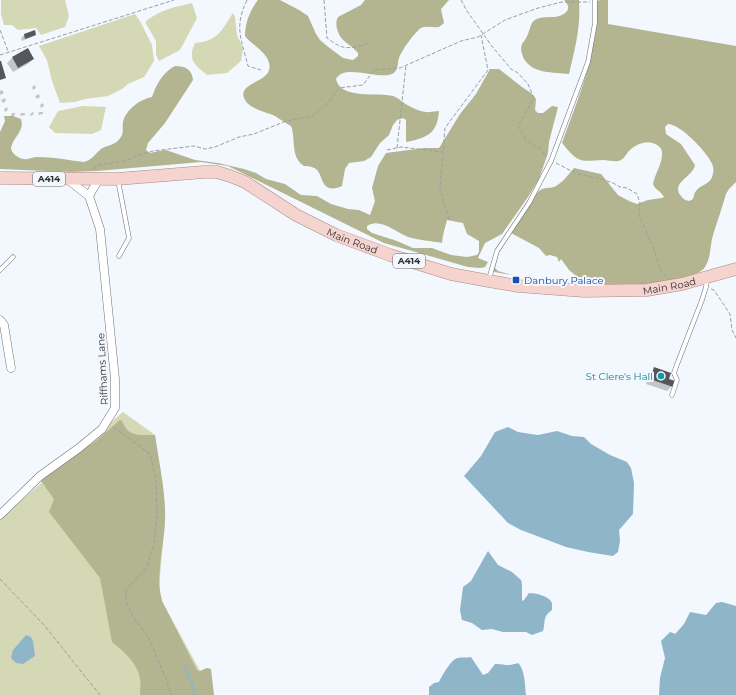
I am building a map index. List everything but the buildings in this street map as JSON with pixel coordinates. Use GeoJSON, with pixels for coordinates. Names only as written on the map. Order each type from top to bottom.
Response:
{"type":"FeatureCollection","features":[{"type":"Feature","properties":{"kind":"main road","name":"Main Road"},"geometry":{"type":"LineString","coordinates":[[92,180],[217,172],[245,182],[296,215],[336,235],[390,255],[451,274],[518,286],[584,291],[647,290],[673,285],[707,282],[736,269]]}},
{"type":"Feature","properties":{"kind":"main road","name":"A414"},"geometry":{"type":"LineString","coordinates":[[0,178],[92,180]]}},
{"type":"Feature","properties":{"kind":"street"},"geometry":{"type":"LineString","coordinates":[[67,180],[89,196],[92,180]]}},
{"type":"Feature","properties":{"kind":"street","name":"Riffhams Lane"},"geometry":{"type":"LineString","coordinates":[[0,515],[40,476],[102,430],[115,408],[115,379],[100,229],[89,196]]}},
{"type":"Feature","properties":{"kind":"street"},"geometry":{"type":"LineString","coordinates":[[0,320],[4,325],[11,368]]}},
{"type":"Feature","properties":{"kind":"lane"},"geometry":{"type":"LineString","coordinates":[[488,281],[497,251],[529,203],[551,162],[588,62],[595,23],[595,0]]}},
{"type":"Feature","properties":{"kind":"lane"},"geometry":{"type":"LineString","coordinates":[[117,179],[129,238],[119,256]]}},
{"type":"Feature","properties":{"kind":"lane"},"geometry":{"type":"LineString","coordinates":[[0,270],[13,257]]}},
{"type":"Feature","properties":{"kind":"lane"},"geometry":{"type":"LineString","coordinates":[[672,395],[676,380],[674,373],[707,282]]}},
{"type":"Feature","properties":{"kind":"path"},"geometry":{"type":"LineString","coordinates":[[0,55],[174,0]]}},
{"type":"Feature","properties":{"kind":"path"},"geometry":{"type":"LineString","coordinates":[[246,0],[241,12],[238,29],[248,66],[261,70]]}},
{"type":"Feature","properties":{"kind":"path"},"geometry":{"type":"LineString","coordinates":[[324,0],[327,38],[337,46],[350,48],[369,43]]}},
{"type":"Feature","properties":{"kind":"path"},"geometry":{"type":"LineString","coordinates":[[461,0],[467,11],[500,57],[528,84],[534,98],[518,126],[527,141],[539,148],[551,162],[573,172],[606,180],[637,194],[640,203],[640,215],[661,271],[673,285]]}},
{"type":"Feature","properties":{"kind":"path"},"geometry":{"type":"LineString","coordinates":[[92,180],[87,174],[98,166],[125,161],[153,151],[194,146],[205,149],[215,147],[239,137],[254,134],[286,121],[313,116],[328,103],[338,88],[363,85],[374,70],[400,68],[461,41],[478,37],[505,20],[552,4],[562,2],[590,2],[595,0]]}},
{"type":"Feature","properties":{"kind":"path"},"geometry":{"type":"LineString","coordinates":[[0,30],[9,51]]}},
{"type":"Feature","properties":{"kind":"path"},"geometry":{"type":"LineString","coordinates":[[449,220],[440,188],[445,128],[488,70],[481,35]]}},
{"type":"Feature","properties":{"kind":"path"},"geometry":{"type":"LineString","coordinates":[[397,148],[406,65]]}},
{"type":"Feature","properties":{"kind":"path"},"geometry":{"type":"LineString","coordinates":[[387,150],[397,148],[443,153]]}},
{"type":"Feature","properties":{"kind":"path"},"geometry":{"type":"LineString","coordinates":[[707,282],[730,314],[732,330],[736,338]]}},
{"type":"Feature","properties":{"kind":"path"},"geometry":{"type":"LineString","coordinates":[[107,422],[150,454],[156,480],[157,509],[154,544],[146,569],[126,590],[126,602],[134,618],[149,638],[171,695]]}},
{"type":"Feature","properties":{"kind":"path"},"geometry":{"type":"LineString","coordinates":[[0,579],[44,625],[100,695]]}},
{"type":"Feature","properties":{"kind":"green space"},"geometry":{"type":"Polygon","coordinates":[[[1,0],[65,0],[69,16],[65,27],[41,35],[36,28],[18,30],[12,25],[4,25],[1,14],[1,0]]]}},
{"type":"Feature","properties":{"kind":"green space"},"geometry":{"type":"Polygon","coordinates":[[[258,0],[280,0],[299,10],[308,16],[320,40],[343,58],[353,60],[358,56],[358,53],[343,40],[339,34],[336,24],[338,17],[361,5],[365,0],[449,0],[441,9],[444,23],[439,27],[425,27],[418,30],[403,51],[399,58],[397,69],[392,74],[378,75],[346,72],[340,74],[336,79],[339,86],[352,93],[393,96],[409,106],[419,110],[428,112],[439,111],[434,130],[426,136],[407,142],[406,120],[403,118],[397,120],[389,135],[380,143],[371,157],[364,161],[349,163],[345,169],[342,186],[332,188],[326,186],[317,170],[312,167],[304,166],[297,158],[291,126],[275,116],[254,108],[245,100],[243,94],[246,89],[268,73],[270,66],[265,55],[245,36],[248,17],[258,0]]]}},
{"type":"Feature","properties":{"kind":"green space"},"geometry":{"type":"Polygon","coordinates":[[[564,0],[579,0],[578,28],[569,74],[538,70],[528,64],[524,59],[521,46],[527,37],[532,23],[535,20],[543,17],[560,16],[568,10],[567,4],[564,0]]]}},
{"type":"Feature","properties":{"kind":"green space"},"geometry":{"type":"Polygon","coordinates":[[[608,0],[608,24],[736,46],[736,182],[726,194],[713,235],[708,262],[703,269],[698,272],[661,283],[618,286],[576,282],[575,275],[569,270],[561,259],[559,262],[557,257],[550,255],[546,256],[539,248],[511,233],[499,252],[495,268],[498,271],[512,275],[494,272],[494,264],[497,254],[509,232],[536,194],[541,190],[559,184],[574,168],[601,174],[618,195],[637,204],[664,197],[653,184],[662,156],[662,150],[654,143],[646,142],[635,146],[625,157],[618,161],[583,161],[575,157],[562,143],[581,91],[591,56],[597,1],[608,0]],[[668,124],[665,127],[666,134],[681,144],[695,165],[678,187],[678,191],[682,197],[689,201],[693,199],[698,189],[711,179],[713,167],[708,157],[698,145],[686,133],[673,125],[668,124]]]}},
{"type":"Feature","properties":{"kind":"green space"},"geometry":{"type":"Polygon","coordinates":[[[192,3],[197,18],[180,50],[159,61],[156,55],[156,41],[145,22],[162,12],[192,3]]]}},
{"type":"Feature","properties":{"kind":"green space"},"geometry":{"type":"Polygon","coordinates":[[[233,13],[235,17],[237,35],[243,48],[241,61],[227,73],[207,75],[196,65],[192,58],[195,43],[209,40],[218,34],[233,13]]]}},
{"type":"Feature","properties":{"kind":"green space"},"geometry":{"type":"Polygon","coordinates":[[[135,14],[152,45],[154,61],[144,77],[128,84],[122,89],[108,96],[60,103],[52,81],[47,60],[39,46],[135,14]]]}},
{"type":"Feature","properties":{"kind":"green space"},"geometry":{"type":"Polygon","coordinates":[[[175,66],[187,69],[190,71],[193,80],[165,123],[148,143],[146,150],[150,153],[166,150],[195,160],[218,163],[244,169],[256,173],[266,179],[285,184],[301,195],[317,196],[331,204],[348,209],[359,210],[370,215],[375,201],[372,188],[378,166],[386,153],[424,148],[439,148],[460,114],[476,94],[490,69],[499,69],[531,93],[536,99],[535,110],[538,113],[543,113],[552,106],[558,107],[549,142],[548,153],[539,179],[502,234],[485,243],[478,258],[488,262],[485,267],[480,268],[468,267],[384,243],[228,166],[201,162],[71,172],[0,169],[0,132],[5,121],[4,116],[13,116],[21,119],[22,123],[20,131],[11,148],[12,152],[18,157],[22,159],[37,157],[84,162],[101,149],[113,144],[121,137],[123,122],[127,113],[134,105],[152,97],[160,79],[175,66]],[[447,220],[442,243],[408,237],[388,226],[377,223],[367,226],[367,229],[372,233],[413,248],[432,248],[451,255],[467,257],[477,255],[479,252],[479,241],[467,234],[463,223],[447,220]]]}},
{"type":"Feature","properties":{"kind":"green space"},"geometry":{"type":"Polygon","coordinates":[[[83,106],[106,107],[101,130],[92,134],[55,133],[49,127],[58,111],[83,106]]]}},
{"type":"Feature","properties":{"kind":"green space"},"geometry":{"type":"Polygon","coordinates":[[[123,412],[155,435],[164,496],[165,521],[159,586],[162,601],[200,671],[207,668],[214,695],[0,695],[0,519],[123,412]]]}},
{"type":"Feature","properties":{"kind":"green space"},"geometry":{"type":"Polygon","coordinates":[[[120,420],[127,430],[135,434],[155,435],[165,510],[159,582],[162,601],[197,670],[200,671],[207,668],[211,669],[214,695],[140,695],[139,673],[129,658],[112,642],[100,578],[49,512],[54,499],[41,481],[50,471],[95,442],[120,420]]]}},
{"type":"Feature","properties":{"kind":"water"},"geometry":{"type":"Polygon","coordinates":[[[508,427],[518,432],[538,435],[557,431],[572,436],[584,437],[591,444],[610,455],[627,462],[631,468],[634,483],[633,514],[619,530],[620,541],[618,552],[613,556],[588,552],[566,547],[521,530],[508,523],[464,476],[481,456],[495,432],[508,427]]]}},
{"type":"Feature","properties":{"kind":"water"},"geometry":{"type":"Polygon","coordinates":[[[488,551],[498,565],[512,572],[521,580],[522,601],[529,593],[542,595],[548,598],[552,603],[552,610],[546,617],[543,631],[532,635],[526,632],[503,632],[492,629],[482,630],[472,623],[462,620],[460,610],[463,587],[471,581],[488,551]]]}},
{"type":"Feature","properties":{"kind":"water"},"geometry":{"type":"Polygon","coordinates":[[[722,602],[736,606],[736,695],[659,695],[660,678],[665,658],[661,641],[670,632],[676,634],[684,624],[690,612],[706,615],[716,603],[722,602]]]}},
{"type":"Feature","properties":{"kind":"water"},"geometry":{"type":"Polygon","coordinates":[[[26,635],[31,637],[33,641],[35,656],[23,664],[16,663],[11,658],[13,650],[26,635]]]}},
{"type":"Feature","properties":{"kind":"water"},"geometry":{"type":"Polygon","coordinates":[[[471,657],[483,675],[488,673],[495,664],[508,665],[518,663],[523,673],[526,695],[429,695],[429,687],[434,683],[439,682],[452,661],[458,658],[471,657]]]}},
{"type":"Feature","properties":{"kind":"waterway"},"geometry":{"type":"LineString","coordinates":[[185,666],[196,695]]}},
{"type":"Feature","properties":{"kind":"place","name":"Danbury Palace"},"geometry":{"type":"Point","coordinates":[516,280]}},
{"type":"Feature","properties":{"kind":"place","name":"St Clere's Hall"},"geometry":{"type":"Point","coordinates":[661,376]}}]}
